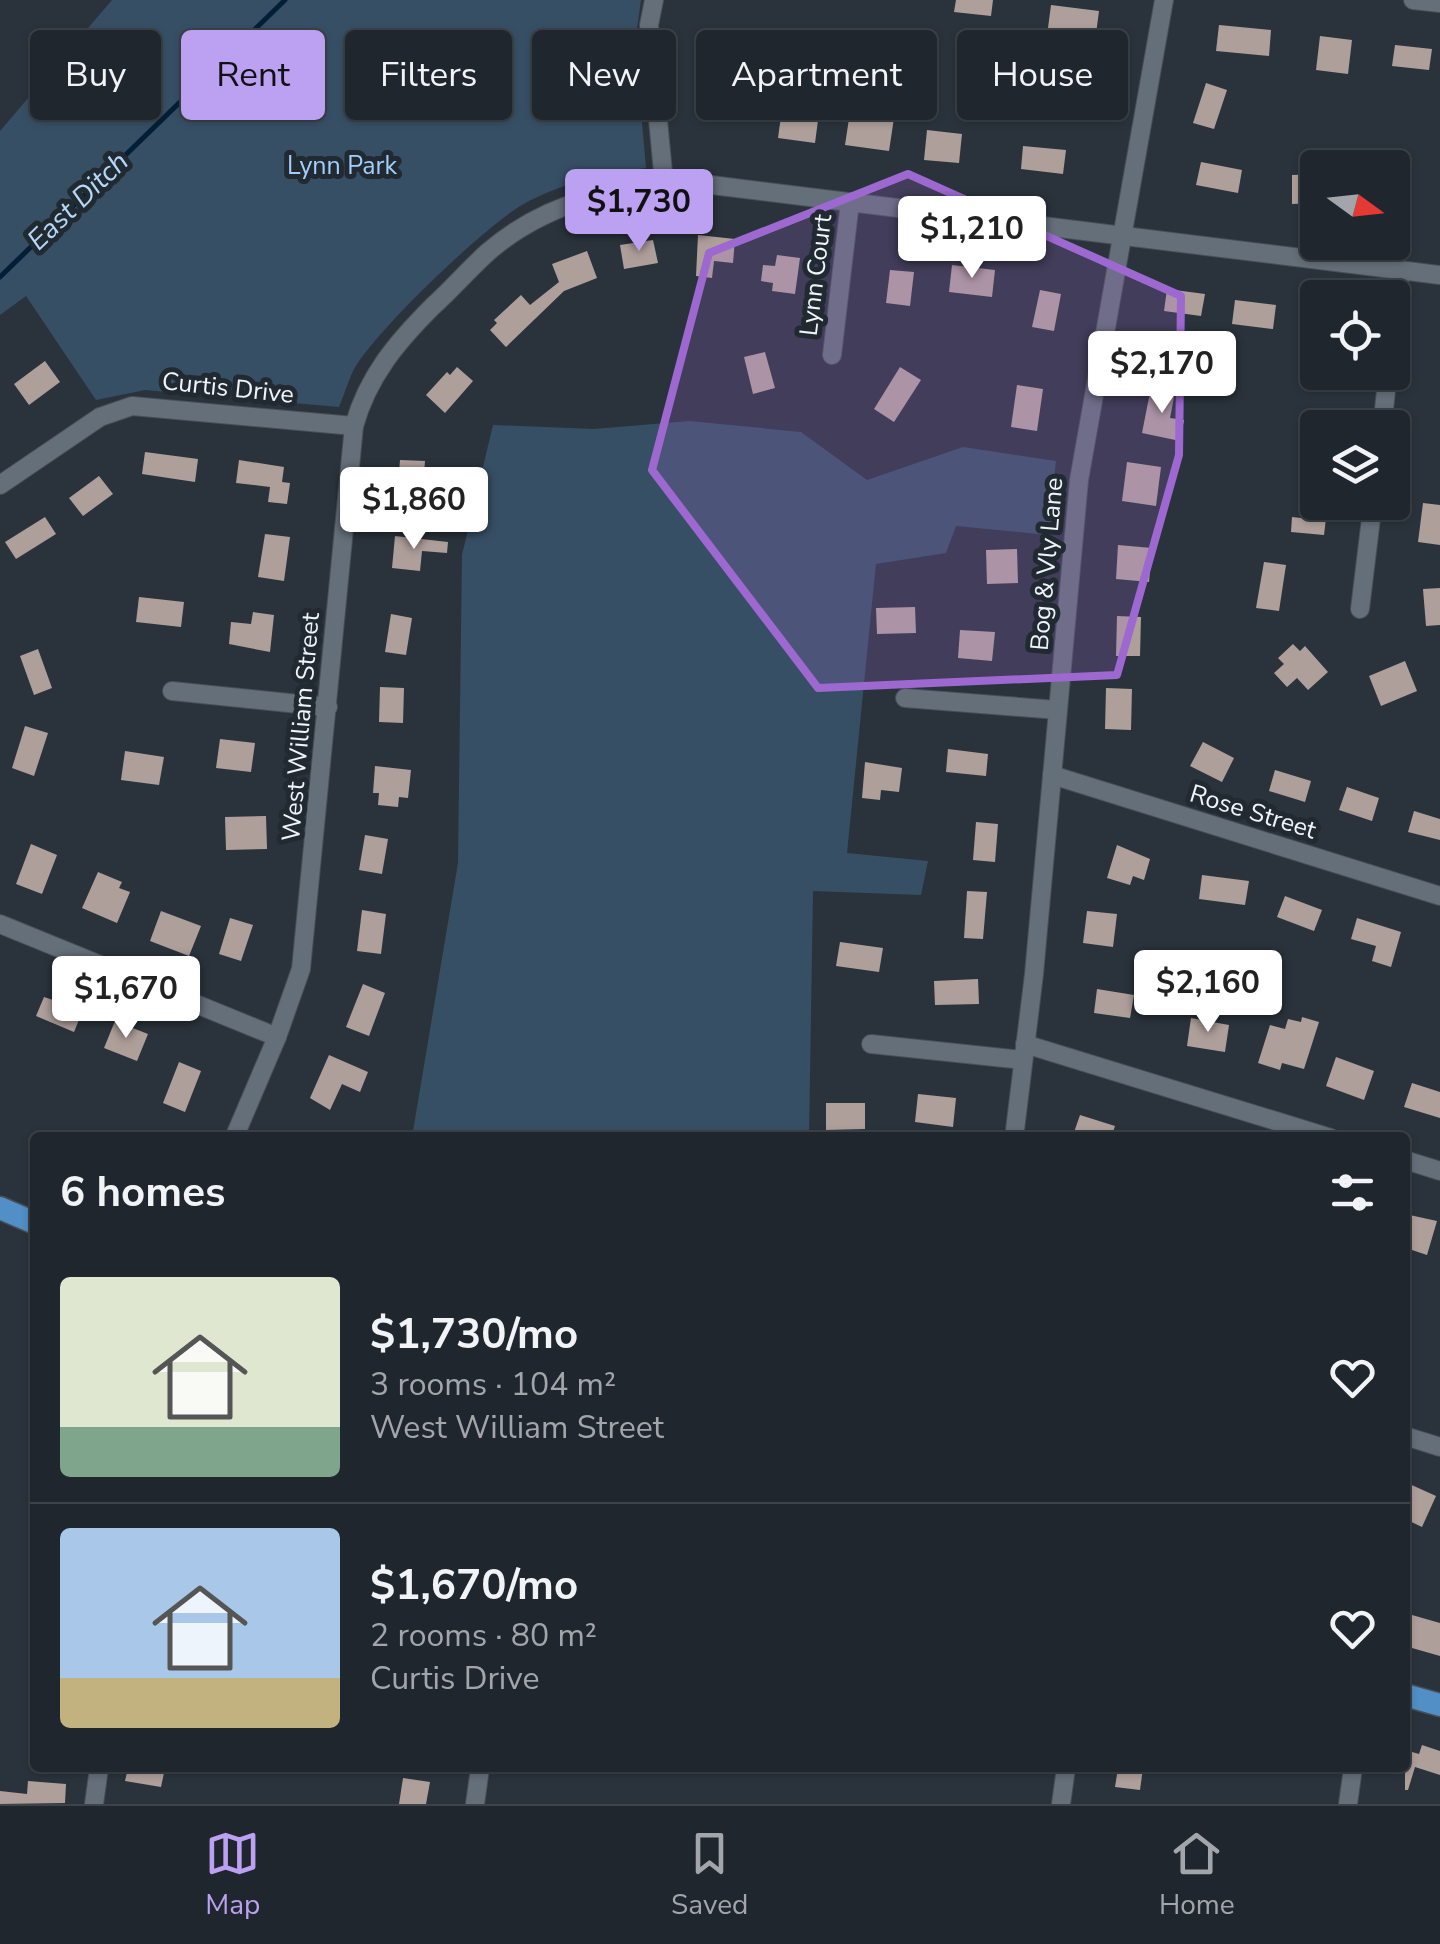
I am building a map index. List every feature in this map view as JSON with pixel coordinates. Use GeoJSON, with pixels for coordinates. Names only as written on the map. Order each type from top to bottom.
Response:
{"type":"FeatureCollection","features":[{"type":"Feature","properties":{"kind":"main road"},"geometry":{"type":"LineString","coordinates":[[0,1208],[30,1221]]}},
{"type":"Feature","properties":{"kind":"main road"},"geometry":{"type":"LineString","coordinates":[[1410,1696],[1440,1706]]}},
{"type":"Feature","properties":{"kind":"street"},"geometry":{"type":"LineString","coordinates":[[654,0],[649,25],[664,183]]}},
{"type":"Feature","properties":{"kind":"street","name":"Bog & Vly Lane"},"geometry":{"type":"LineString","coordinates":[[1015,1132],[1079,480],[1164,0]]}},
{"type":"Feature","properties":{"kind":"street"},"geometry":{"type":"LineString","coordinates":[[1413,0],[1440,4]]}},
{"type":"Feature","properties":{"kind":"street","name":"West William Street"},"geometry":{"type":"LineString","coordinates":[[237,1132],[301,969],[354,426],[369,382],[381,363],[489,251],[546,214],[578,201],[610,191],[664,183],[700,183],[1440,275]]}},
{"type":"Feature","properties":{"kind":"street","name":"Lynn Court"},"geometry":{"type":"LineString","coordinates":[[832,354],[850,202]]}},
{"type":"Feature","properties":{"kind":"street"},"geometry":{"type":"LineString","coordinates":[[1400,280],[1401,270]]}},
{"type":"Feature","properties":{"kind":"street","name":"Curtis Drive"},"geometry":{"type":"LineString","coordinates":[[0,484],[100,417],[132,406],[354,426]]}},
{"type":"Feature","properties":{"kind":"street"},"geometry":{"type":"LineString","coordinates":[[1360,609],[1370,520]]}},
{"type":"Feature","properties":{"kind":"street"},"geometry":{"type":"LineString","coordinates":[[172,691],[328,707]]}},
{"type":"Feature","properties":{"kind":"street"},"geometry":{"type":"LineString","coordinates":[[904,698],[1058,710]]}},
{"type":"Feature","properties":{"kind":"street","name":"Rose Street"},"geometry":{"type":"LineString","coordinates":[[1052,775],[1440,896]]}},
{"type":"Feature","properties":{"kind":"street"},"geometry":{"type":"LineString","coordinates":[[0,924],[277,1037]]}},
{"type":"Feature","properties":{"kind":"street"},"geometry":{"type":"LineString","coordinates":[[871,1044],[1024,1052],[1310,1132]]}},
{"type":"Feature","properties":{"kind":"street"},"geometry":{"type":"LineString","coordinates":[[1410,1162],[1440,1171]]}},
{"type":"Feature","properties":{"kind":"street"},"geometry":{"type":"LineString","coordinates":[[1410,1438],[1440,1447]]}},
{"type":"Feature","properties":{"kind":"street"},"geometry":{"type":"LineString","coordinates":[[94,1804],[98,1772]]}},
{"type":"Feature","properties":{"kind":"street"},"geometry":{"type":"LineString","coordinates":[[475,1804],[479,1772]]}},
{"type":"Feature","properties":{"kind":"street"},"geometry":{"type":"LineString","coordinates":[[1061,1804],[1065,1772]]}},
{"type":"Feature","properties":{"kind":"street"},"geometry":{"type":"LineString","coordinates":[[1348,1804],[1352,1772]]}},
{"type":"Feature","properties":{"kind":"highlighted area"},"geometry":{"type":"Polygon","coordinates":[[[908,174],[1181,296],[1179,455],[1117,675],[818,688],[652,470],[709,253],[908,174]]]}},
{"type":"Feature","properties":{"kind":"green space","name":"Lynn Park"},"geometry":{"type":"Polygon","coordinates":[[[112,0],[641,0],[637,30],[532,30],[532,120],[642,120],[646,168],[567,185],[536,197],[505,217],[431,282],[382,332],[353,371],[339,407],[145,390],[96,400],[26,296],[0,315],[0,131],[30,96],[30,120],[161,120],[161,30],[86,30],[112,0]]]}},
{"type":"Feature","properties":{"kind":"green space"},"geometry":{"type":"Polygon","coordinates":[[[690,421],[801,432],[867,480],[963,447],[1056,461],[1048,535],[956,526],[946,553],[876,564],[847,853],[928,861],[921,895],[813,891],[809,1132],[413,1132],[458,863],[462,555],[493,425],[594,429],[690,421]]]}},
{"type":"Feature","properties":{"kind":"building"},"geometry":{"type":"Polygon","coordinates":[[[956,0],[993,0],[991,16],[954,12],[956,0]]]}},
{"type":"Feature","properties":{"kind":"building"},"geometry":{"type":"Polygon","coordinates":[[[1051,5],[1099,11],[1097,30],[1048,28],[1051,5]]]}},
{"type":"Feature","properties":{"kind":"building"},"geometry":{"type":"Polygon","coordinates":[[[1219,25],[1271,30],[1269,56],[1216,51],[1219,25]]]}},
{"type":"Feature","properties":{"kind":"building"},"geometry":{"type":"Polygon","coordinates":[[[1320,36],[1352,40],[1348,74],[1316,70],[1320,36]]]}},
{"type":"Feature","properties":{"kind":"building"},"geometry":{"type":"Polygon","coordinates":[[[1395,45],[1432,49],[1429,70],[1392,66],[1395,45]]]}},
{"type":"Feature","properties":{"kind":"building"},"geometry":{"type":"Polygon","coordinates":[[[1206,83],[1227,90],[1214,129],[1193,123],[1206,83]]]}},
{"type":"Feature","properties":{"kind":"building"},"geometry":{"type":"Polygon","coordinates":[[[780,120],[818,120],[815,143],[778,138],[780,120]]]}},
{"type":"Feature","properties":{"kind":"building"},"geometry":{"type":"Polygon","coordinates":[[[849,120],[894,120],[889,151],[845,145],[849,120]]]}},
{"type":"Feature","properties":{"kind":"building"},"geometry":{"type":"Polygon","coordinates":[[[927,130],[962,134],[959,163],[924,160],[927,130]]]}},
{"type":"Feature","properties":{"kind":"building"},"geometry":{"type":"Polygon","coordinates":[[[1023,146],[1066,150],[1063,174],[1021,169],[1023,146]]]}},
{"type":"Feature","properties":{"kind":"building"},"geometry":{"type":"Polygon","coordinates":[[[1201,162],[1242,170],[1238,193],[1196,185],[1201,162]]]}},
{"type":"Feature","properties":{"kind":"building"},"geometry":{"type":"Polygon","coordinates":[[[1292,175],[1300,175],[1300,204],[1292,204],[1292,175]]]}},
{"type":"Feature","properties":{"kind":"building"},"geometry":{"type":"Polygon","coordinates":[[[698,235],[735,239],[733,263],[714,261],[712,278],[696,276],[698,235]]]}},
{"type":"Feature","properties":{"kind":"building"},"geometry":{"type":"Polygon","coordinates":[[[653,240],[658,263],[624,269],[620,245],[653,240]]]}},
{"type":"Feature","properties":{"kind":"building"},"geometry":{"type":"Polygon","coordinates":[[[587,251],[597,278],[564,291],[506,347],[490,330],[497,323],[494,320],[521,295],[530,305],[559,282],[552,264],[587,251]]]}},
{"type":"Feature","properties":{"kind":"building"},"geometry":{"type":"Polygon","coordinates":[[[777,255],[800,258],[795,294],[772,291],[773,283],[761,281],[763,265],[775,266],[777,255]]]}},
{"type":"Feature","properties":{"kind":"building"},"geometry":{"type":"Polygon","coordinates":[[[952,265],[995,270],[992,297],[949,292],[952,265]]]}},
{"type":"Feature","properties":{"kind":"building"},"geometry":{"type":"Polygon","coordinates":[[[890,270],[914,272],[910,306],[886,303],[890,270]]]}},
{"type":"Feature","properties":{"kind":"building"},"geometry":{"type":"Polygon","coordinates":[[[1167,289],[1205,294],[1201,316],[1164,311],[1167,289]]]}},
{"type":"Feature","properties":{"kind":"building"},"geometry":{"type":"Polygon","coordinates":[[[1040,290],[1061,294],[1054,331],[1032,327],[1040,290]]]}},
{"type":"Feature","properties":{"kind":"building"},"geometry":{"type":"Polygon","coordinates":[[[1235,300],[1276,305],[1273,329],[1232,324],[1235,300]]]}},
{"type":"Feature","properties":{"kind":"building"},"geometry":{"type":"Polygon","coordinates":[[[765,352],[775,388],[753,394],[744,357],[765,352]]]}},
{"type":"Feature","properties":{"kind":"building"},"geometry":{"type":"Polygon","coordinates":[[[45,361],[60,382],[29,405],[14,384],[45,361]]]}},
{"type":"Feature","properties":{"kind":"building"},"geometry":{"type":"Polygon","coordinates":[[[457,367],[473,381],[445,413],[426,395],[457,367]]]}},
{"type":"Feature","properties":{"kind":"building"},"geometry":{"type":"Polygon","coordinates":[[[900,367],[921,380],[894,422],[874,409],[900,367]]]}},
{"type":"Feature","properties":{"kind":"building"},"geometry":{"type":"Polygon","coordinates":[[[1017,385],[1043,389],[1037,431],[1011,427],[1017,385]]]}},
{"type":"Feature","properties":{"kind":"building"},"geometry":{"type":"Polygon","coordinates":[[[1151,387],[1175,392],[1170,418],[1184,420],[1180,441],[1142,433],[1151,387]]]}},
{"type":"Feature","properties":{"kind":"building"},"geometry":{"type":"Polygon","coordinates":[[[145,452],[198,459],[195,482],[142,474],[145,452]]]}},
{"type":"Feature","properties":{"kind":"building"},"geometry":{"type":"Polygon","coordinates":[[[239,460],[284,467],[282,482],[290,483],[287,504],[268,502],[270,487],[236,483],[239,460]]]}},
{"type":"Feature","properties":{"kind":"building"},"geometry":{"type":"Polygon","coordinates":[[[400,460],[425,461],[422,498],[397,496],[400,460]]]}},
{"type":"Feature","properties":{"kind":"building"},"geometry":{"type":"Polygon","coordinates":[[[1127,462],[1161,467],[1156,506],[1122,501],[1127,462]]]}},
{"type":"Feature","properties":{"kind":"building"},"geometry":{"type":"Polygon","coordinates":[[[99,476],[113,494],[83,516],[69,498],[99,476]]]}},
{"type":"Feature","properties":{"kind":"building"},"geometry":{"type":"Polygon","coordinates":[[[1423,503],[1440,505],[1440,545],[1418,542],[1423,503]]]}},
{"type":"Feature","properties":{"kind":"building"},"geometry":{"type":"Polygon","coordinates":[[[45,517],[56,534],[16,559],[5,542],[45,517]]]}},
{"type":"Feature","properties":{"kind":"building"},"geometry":{"type":"Polygon","coordinates":[[[1292,517],[1326,520],[1324,535],[1291,532],[1292,517]]]}},
{"type":"Feature","properties":{"kind":"building"},"geometry":{"type":"Polygon","coordinates":[[[265,534],[290,537],[284,581],[258,577],[265,534]]]}},
{"type":"Feature","properties":{"kind":"building"},"geometry":{"type":"Polygon","coordinates":[[[395,536],[448,542],[447,553],[422,551],[420,571],[392,568],[395,536]]]}},
{"type":"Feature","properties":{"kind":"building"},"geometry":{"type":"Polygon","coordinates":[[[1118,545],[1152,548],[1149,582],[1116,579],[1118,545]]]}},
{"type":"Feature","properties":{"kind":"building"},"geometry":{"type":"Polygon","coordinates":[[[1017,549],[1018,583],[987,584],[986,550],[1017,549]]]}},
{"type":"Feature","properties":{"kind":"building"},"geometry":{"type":"Polygon","coordinates":[[[1264,562],[1286,565],[1279,611],[1256,608],[1264,562]]]}},
{"type":"Feature","properties":{"kind":"building"},"geometry":{"type":"Polygon","coordinates":[[[1440,588],[1440,625],[1426,626],[1423,589],[1440,588]]]}},
{"type":"Feature","properties":{"kind":"building"},"geometry":{"type":"Polygon","coordinates":[[[139,597],[184,602],[181,627],[136,622],[139,597]]]}},
{"type":"Feature","properties":{"kind":"building"},"geometry":{"type":"Polygon","coordinates":[[[915,607],[916,633],[877,634],[876,608],[915,607]]]}},
{"type":"Feature","properties":{"kind":"building"},"geometry":{"type":"Polygon","coordinates":[[[253,612],[274,615],[270,652],[229,644],[231,622],[251,624],[253,612]]]}},
{"type":"Feature","properties":{"kind":"building"},"geometry":{"type":"Polygon","coordinates":[[[391,614],[412,618],[406,655],[385,652],[391,614]]]}},
{"type":"Feature","properties":{"kind":"building"},"geometry":{"type":"Polygon","coordinates":[[[1117,616],[1141,617],[1140,656],[1116,656],[1117,616]]]}},
{"type":"Feature","properties":{"kind":"building"},"geometry":{"type":"Polygon","coordinates":[[[960,630],[995,632],[992,661],[958,658],[960,630]]]}},
{"type":"Feature","properties":{"kind":"building"},"geometry":{"type":"Polygon","coordinates":[[[1293,644],[1300,651],[1305,646],[1328,672],[1308,690],[1297,678],[1287,687],[1274,673],[1284,664],[1278,658],[1293,644]]]}},
{"type":"Feature","properties":{"kind":"building"},"geometry":{"type":"Polygon","coordinates":[[[38,649],[52,688],[34,695],[20,656],[38,649]]]}},
{"type":"Feature","properties":{"kind":"building"},"geometry":{"type":"Polygon","coordinates":[[[1405,661],[1417,691],[1381,706],[1369,676],[1405,661]]]}},
{"type":"Feature","properties":{"kind":"building"},"geometry":{"type":"Polygon","coordinates":[[[380,687],[404,688],[403,723],[379,722],[380,687]]]}},
{"type":"Feature","properties":{"kind":"building"},"geometry":{"type":"Polygon","coordinates":[[[1106,688],[1132,689],[1131,730],[1105,729],[1106,688]]]}},
{"type":"Feature","properties":{"kind":"building"},"geometry":{"type":"Polygon","coordinates":[[[25,726],[48,733],[34,776],[12,768],[25,726]]]}},
{"type":"Feature","properties":{"kind":"building"},"geometry":{"type":"Polygon","coordinates":[[[220,739],[255,743],[251,772],[216,768],[220,739]]]}},
{"type":"Feature","properties":{"kind":"building"},"geometry":{"type":"Polygon","coordinates":[[[1203,742],[1234,758],[1222,782],[1190,766],[1203,742]]]}},
{"type":"Feature","properties":{"kind":"building"},"geometry":{"type":"Polygon","coordinates":[[[948,749],[988,754],[986,776],[946,772],[948,749]]]}},
{"type":"Feature","properties":{"kind":"building"},"geometry":{"type":"Polygon","coordinates":[[[125,751],[164,757],[159,785],[121,780],[125,751]]]}},
{"type":"Feature","properties":{"kind":"building"},"geometry":{"type":"Polygon","coordinates":[[[865,762],[902,768],[899,792],[881,790],[880,800],[862,798],[865,762]]]}},
{"type":"Feature","properties":{"kind":"building"},"geometry":{"type":"Polygon","coordinates":[[[375,766],[411,770],[408,798],[399,797],[398,807],[378,805],[379,793],[373,793],[375,766]]]}},
{"type":"Feature","properties":{"kind":"building"},"geometry":{"type":"Polygon","coordinates":[[[1275,770],[1311,781],[1305,802],[1269,791],[1275,770]]]}},
{"type":"Feature","properties":{"kind":"building"},"geometry":{"type":"Polygon","coordinates":[[[1347,787],[1379,798],[1372,821],[1339,810],[1347,787]]]}},
{"type":"Feature","properties":{"kind":"building"},"geometry":{"type":"Polygon","coordinates":[[[1414,811],[1440,819],[1440,840],[1408,832],[1414,811]]]}},
{"type":"Feature","properties":{"kind":"building"},"geometry":{"type":"Polygon","coordinates":[[[266,816],[267,849],[226,850],[225,817],[266,816]]]}},
{"type":"Feature","properties":{"kind":"building"},"geometry":{"type":"Polygon","coordinates":[[[976,822],[998,824],[995,862],[973,860],[976,822]]]}},
{"type":"Feature","properties":{"kind":"building"},"geometry":{"type":"Polygon","coordinates":[[[365,835],[388,839],[382,874],[359,870],[365,835]]]}},
{"type":"Feature","properties":{"kind":"building"},"geometry":{"type":"Polygon","coordinates":[[[31,844],[57,855],[42,894],[16,884],[31,844]]]}},
{"type":"Feature","properties":{"kind":"building"},"geometry":{"type":"Polygon","coordinates":[[[1117,845],[1150,859],[1144,880],[1133,876],[1130,885],[1107,878],[1117,845]]]}},
{"type":"Feature","properties":{"kind":"building"},"geometry":{"type":"Polygon","coordinates":[[[98,872],[122,882],[119,888],[130,892],[117,923],[82,908],[98,872]]]}},
{"type":"Feature","properties":{"kind":"building"},"geometry":{"type":"Polygon","coordinates":[[[1202,875],[1249,881],[1245,905],[1199,899],[1202,875]]]}},
{"type":"Feature","properties":{"kind":"building"},"geometry":{"type":"Polygon","coordinates":[[[967,891],[987,892],[983,939],[964,938],[967,891]]]}},
{"type":"Feature","properties":{"kind":"building"},"geometry":{"type":"Polygon","coordinates":[[[1285,896],[1322,910],[1314,931],[1277,917],[1285,896]]]}},
{"type":"Feature","properties":{"kind":"building"},"geometry":{"type":"Polygon","coordinates":[[[362,910],[386,914],[381,954],[357,951],[362,910]]]}},
{"type":"Feature","properties":{"kind":"building"},"geometry":{"type":"Polygon","coordinates":[[[161,911],[201,926],[189,956],[150,941],[161,911]]]}},
{"type":"Feature","properties":{"kind":"building"},"geometry":{"type":"Polygon","coordinates":[[[1087,911],[1117,914],[1113,947],[1083,943],[1087,911]]]}},
{"type":"Feature","properties":{"kind":"building"},"geometry":{"type":"Polygon","coordinates":[[[230,918],[253,925],[241,961],[219,954],[230,918]]]}},
{"type":"Feature","properties":{"kind":"building"},"geometry":{"type":"Polygon","coordinates":[[[1357,918],[1401,932],[1391,967],[1372,961],[1376,946],[1351,939],[1357,918]]]}},
{"type":"Feature","properties":{"kind":"building"},"geometry":{"type":"Polygon","coordinates":[[[840,942],[883,948],[879,972],[836,966],[840,942]]]}},
{"type":"Feature","properties":{"kind":"building"},"geometry":{"type":"Polygon","coordinates":[[[978,979],[979,1004],[935,1005],[934,981],[978,979]]]}},
{"type":"Feature","properties":{"kind":"building"},"geometry":{"type":"Polygon","coordinates":[[[363,984],[385,993],[369,1036],[346,1027],[363,984]]]}},
{"type":"Feature","properties":{"kind":"building"},"geometry":{"type":"Polygon","coordinates":[[[1097,989],[1134,995],[1130,1018],[1094,1013],[1097,989]]]}},
{"type":"Feature","properties":{"kind":"building"},"geometry":{"type":"Polygon","coordinates":[[[44,997],[83,1010],[74,1032],[36,1016],[44,997]]]}},
{"type":"Feature","properties":{"kind":"building"},"geometry":{"type":"Polygon","coordinates":[[[1302,1017],[1319,1022],[1304,1069],[1282,1063],[1280,1070],[1258,1063],[1270,1025],[1285,1029],[1288,1019],[1301,1022],[1302,1017]]]}},
{"type":"Feature","properties":{"kind":"building"},"geometry":{"type":"Polygon","coordinates":[[[1191,1018],[1229,1025],[1225,1052],[1187,1046],[1191,1018]]]}},
{"type":"Feature","properties":{"kind":"building"},"geometry":{"type":"Polygon","coordinates":[[[115,1021],[148,1034],[137,1061],[104,1048],[115,1021]]]}},
{"type":"Feature","properties":{"kind":"building"},"geometry":{"type":"Polygon","coordinates":[[[329,1055],[368,1072],[360,1092],[342,1084],[330,1110],[310,1098],[329,1055]]]}},
{"type":"Feature","properties":{"kind":"building"},"geometry":{"type":"Polygon","coordinates":[[[1336,1057],[1374,1071],[1364,1100],[1326,1086],[1336,1057]]]}},
{"type":"Feature","properties":{"kind":"building"},"geometry":{"type":"Polygon","coordinates":[[[179,1062],[201,1071],[185,1112],[163,1103],[179,1062]]]}},
{"type":"Feature","properties":{"kind":"building"},"geometry":{"type":"Polygon","coordinates":[[[1412,1083],[1440,1092],[1440,1118],[1404,1107],[1412,1083]]]}},
{"type":"Feature","properties":{"kind":"building"},"geometry":{"type":"Polygon","coordinates":[[[918,1094],[956,1098],[953,1127],[915,1122],[918,1094]]]}},
{"type":"Feature","properties":{"kind":"building"},"geometry":{"type":"Polygon","coordinates":[[[826,1103],[865,1103],[865,1129],[826,1130],[826,1103]]]}},
{"type":"Feature","properties":{"kind":"building"},"geometry":{"type":"Polygon","coordinates":[[[1080,1115],[1115,1126],[1113,1132],[1074,1132],[1080,1115]]]}},
{"type":"Feature","properties":{"kind":"building"},"geometry":{"type":"Polygon","coordinates":[[[1410,1215],[1437,1221],[1427,1255],[1410,1249],[1410,1215]]]}},
{"type":"Feature","properties":{"kind":"building"},"geometry":{"type":"Polygon","coordinates":[[[1410,1484],[1436,1496],[1422,1527],[1410,1521],[1410,1484]]]}},
{"type":"Feature","properties":{"kind":"building"},"geometry":{"type":"Polygon","coordinates":[[[1410,1614],[1440,1623],[1440,1656],[1410,1647],[1410,1614]]]}},
{"type":"Feature","properties":{"kind":"building"},"geometry":{"type":"Polygon","coordinates":[[[1422,1745],[1440,1751],[1440,1775],[1415,1767],[1405,1790],[1410,1751],[1419,1754],[1422,1745]]]}},
{"type":"Feature","properties":{"kind":"building"},"geometry":{"type":"Polygon","coordinates":[[[127,1772],[164,1772],[161,1787],[125,1781],[127,1772]]]}},
{"type":"Feature","properties":{"kind":"building"},"geometry":{"type":"Polygon","coordinates":[[[1117,1772],[1142,1772],[1140,1790],[1115,1787],[1117,1772]]]}},
{"type":"Feature","properties":{"kind":"building"},"geometry":{"type":"Polygon","coordinates":[[[403,1778],[430,1782],[426,1804],[399,1804],[403,1778]]]}},
{"type":"Feature","properties":{"kind":"building"},"geometry":{"type":"Polygon","coordinates":[[[28,1781],[66,1784],[65,1803],[0,1804],[0,1791],[27,1794],[28,1781]]]}},
{"type":"Feature","properties":{"kind":"waterway","name":"East Ditch"},"geometry":{"type":"LineString","coordinates":[[0,277],[285,0]]}}]}
